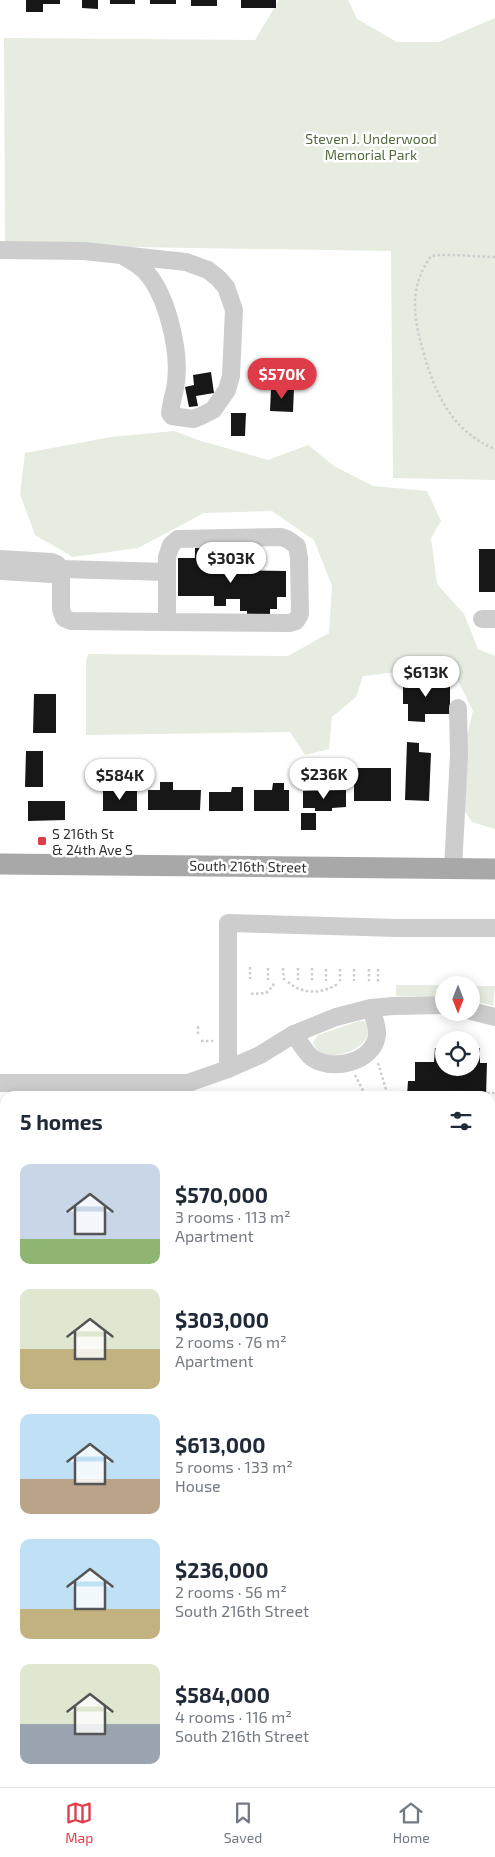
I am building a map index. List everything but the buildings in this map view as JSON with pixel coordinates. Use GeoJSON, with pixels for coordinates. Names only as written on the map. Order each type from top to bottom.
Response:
{"type":"FeatureCollection","features":[{"type":"Feature","properties":{"kind":"main road","name":"South 216th Street"},"geometry":{"type":"LineString","coordinates":[[0,864],[495,869]]}},
{"type":"Feature","properties":{"kind":"street"},"geometry":{"type":"LineString","coordinates":[[0,250],[84,251],[186,262],[208,270],[226,287],[234,310],[231,376],[227,390],[213,410],[193,419],[172,416],[170,413],[177,368],[171,326],[161,296],[144,271],[123,256]]}},
{"type":"Feature","properties":{"kind":"street"},"geometry":{"type":"LineString","coordinates":[[61,569],[61,609],[64,618],[70,621],[167,622],[288,623],[296,621],[300,614],[297,546],[281,537],[178,539],[171,545],[167,557],[167,622]]}},
{"type":"Feature","properties":{"kind":"street"},"geometry":{"type":"LineString","coordinates":[[0,559],[52,562],[61,569]]}},
{"type":"Feature","properties":{"kind":"street"},"geometry":{"type":"LineString","coordinates":[[0,572],[51,574],[61,569],[166,572]]}},
{"type":"Feature","properties":{"kind":"street"},"geometry":{"type":"LineString","coordinates":[[453,868],[459,755],[458,708]]}},
{"type":"Feature","properties":{"kind":"street"},"geometry":{"type":"LineString","coordinates":[[228,1069],[228,923],[396,928],[495,928]]}},
{"type":"Feature","properties":{"kind":"street"},"geometry":{"type":"LineString","coordinates":[[0,1084],[188,1084],[260,1055],[294,1034],[336,1017],[371,1008],[435,1004]]}},
{"type":"Feature","properties":{"kind":"street"},"geometry":{"type":"LineString","coordinates":[[294,1034],[310,1056],[320,1062],[346,1064],[361,1058],[372,1048],[377,1036],[371,1008]]}},
{"type":"Feature","properties":{"kind":"street"},"geometry":{"type":"LineString","coordinates":[[480,1013],[495,1017]]}},
{"type":"Feature","properties":{"kind":"street"},"geometry":{"type":"LineString","coordinates":[[0,1393],[0,1787]]}},
{"type":"Feature","properties":{"kind":"path"},"geometry":{"type":"LineString","coordinates":[[495,257],[464,257],[456,254],[431,256],[423,267],[416,289],[414,311],[416,328],[428,370],[439,397],[459,424],[471,435],[495,449]]}},
{"type":"Feature","properties":{"kind":"path"},"geometry":{"type":"LineString","coordinates":[[250,967],[250,979]]}},
{"type":"Feature","properties":{"kind":"path"},"geometry":{"type":"LineString","coordinates":[[268,968],[268,980]]}},
{"type":"Feature","properties":{"kind":"path"},"geometry":{"type":"LineString","coordinates":[[284,968],[284,980]]}},
{"type":"Feature","properties":{"kind":"path"},"geometry":{"type":"LineString","coordinates":[[298,968],[298,980]]}},
{"type":"Feature","properties":{"kind":"path"},"geometry":{"type":"LineString","coordinates":[[312,968],[312,981]]}},
{"type":"Feature","properties":{"kind":"path"},"geometry":{"type":"LineString","coordinates":[[326,969],[326,981]]}},
{"type":"Feature","properties":{"kind":"path"},"geometry":{"type":"LineString","coordinates":[[288,982],[294,987],[311,992],[328,990],[340,982],[340,969]]}},
{"type":"Feature","properties":{"kind":"path"},"geometry":{"type":"LineString","coordinates":[[354,969],[354,981]]}},
{"type":"Feature","properties":{"kind":"path"},"geometry":{"type":"LineString","coordinates":[[368,969],[369,981]]}},
{"type":"Feature","properties":{"kind":"path"},"geometry":{"type":"LineString","coordinates":[[378,969],[378,982]]}},
{"type":"Feature","properties":{"kind":"path"},"geometry":{"type":"LineString","coordinates":[[251,994],[266,993],[273,986],[274,982]]}},
{"type":"Feature","properties":{"kind":"path"},"geometry":{"type":"LineString","coordinates":[[198,1034],[198,1027],[200,1028]]}},
{"type":"Feature","properties":{"kind":"path"},"geometry":{"type":"LineString","coordinates":[[201,1041],[213,1041]]}},
{"type":"Feature","properties":{"kind":"path"},"geometry":{"type":"LineString","coordinates":[[377,1059],[386,1091]]}},
{"type":"Feature","properties":{"kind":"path"},"geometry":{"type":"LineString","coordinates":[[355,1074],[364,1091]]}},
{"type":"Feature","properties":{"kind":"green space","name":"Steven J. Underwood Memorial Park"},"geometry":{"type":"Polygon","coordinates":[[[279,0],[348,0],[357,19],[397,42],[439,42],[495,18],[495,480],[393,478],[391,251],[5,245],[4,38],[255,40],[279,0]]]}},
{"type":"Feature","properties":{"kind":"green space"},"geometry":{"type":"Polygon","coordinates":[[[174,431],[201,441],[268,460],[308,445],[334,466],[373,486],[427,491],[441,521],[431,538],[437,584],[464,614],[478,649],[495,656],[495,829],[472,822],[453,794],[473,711],[454,673],[406,671],[363,676],[356,697],[332,717],[329,749],[305,755],[290,732],[86,735],[86,661],[88,654],[288,656],[329,633],[332,586],[314,540],[272,511],[204,513],[138,548],[73,557],[35,535],[20,494],[25,453],[111,437],[174,431]]]}},
{"type":"Feature","properties":{"kind":"green space"},"geometry":{"type":"Polygon","coordinates":[[[396,985],[435,985],[435,996],[396,996],[396,985]]]}},
{"type":"Feature","properties":{"kind":"green space"},"geometry":{"type":"Polygon","coordinates":[[[480,986],[495,986],[493,1006],[480,1002],[480,986]]]}},
{"type":"Feature","properties":{"kind":"green space"},"geometry":{"type":"Polygon","coordinates":[[[364,1021],[368,1030],[366,1038],[359,1046],[350,1051],[339,1055],[328,1055],[319,1051],[313,1042],[318,1035],[364,1021]]]}},
{"type":"Feature","properties":{"kind":"place","name":"S 216th St & 24th Ave S"},"geometry":{"type":"Point","coordinates":[42,841]}}]}
